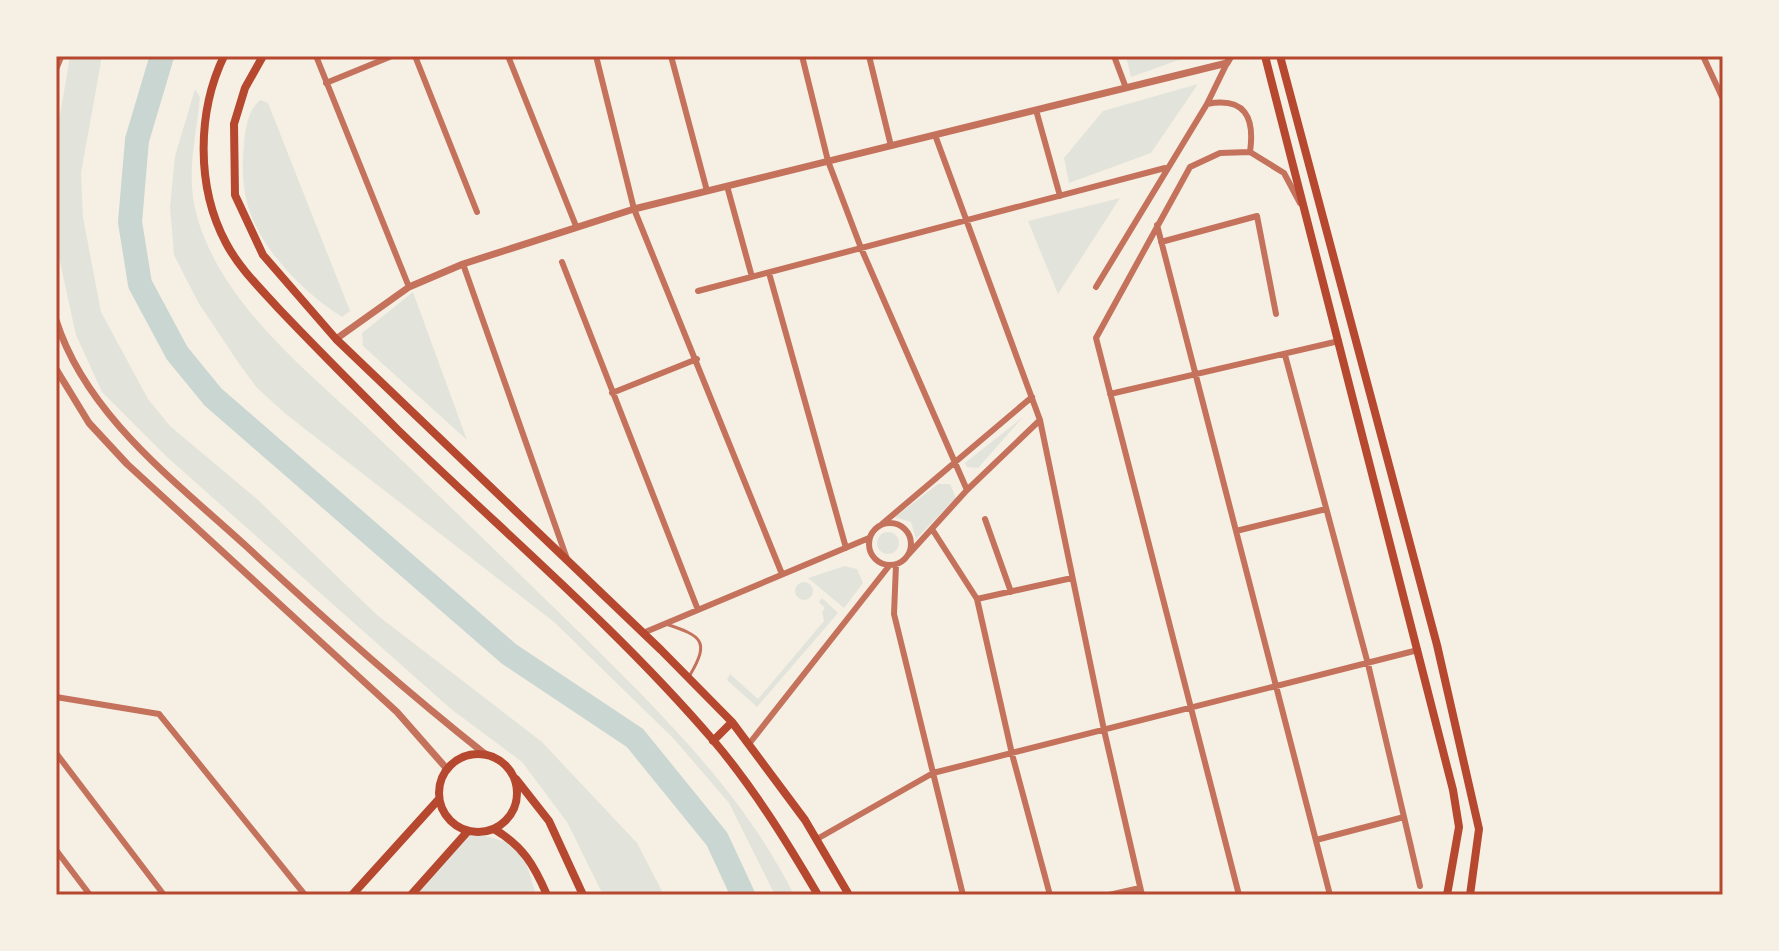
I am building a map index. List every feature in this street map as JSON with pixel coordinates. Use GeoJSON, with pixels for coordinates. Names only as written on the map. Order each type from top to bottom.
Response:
{"type":"FeatureCollection","features":[{"type":"Feature","properties":{"kind":"main road"},"geometry":{"type":"LineString","coordinates":[[224,56],[213,79],[205,123],[205,176],[212,209],[226,244],[246,271],[320,353],[583,606],[713,741],[761,804],[818,895]]}},
{"type":"Feature","properties":{"kind":"main road"},"geometry":{"type":"LineString","coordinates":[[263,56],[245,88],[234,124],[235,195],[263,255],[336,339],[732,722],[817,839],[849,895]]}},
{"type":"Feature","properties":{"kind":"main road"},"geometry":{"type":"LineString","coordinates":[[1265,56],[1312,227],[1459,827],[1447,895]]}},
{"type":"Feature","properties":{"kind":"main road"},"geometry":{"type":"LineString","coordinates":[[1280,56],[1437,645],[1479,829],[1470,895]]}},
{"type":"Feature","properties":{"kind":"main road"},"geometry":{"type":"LineString","coordinates":[[1339,341],[1355,337]]}},
{"type":"Feature","properties":{"kind":"main road"},"geometry":{"type":"LineString","coordinates":[[320,353],[336,339]]}},
{"type":"Feature","properties":{"kind":"main road"},"geometry":{"type":"LineString","coordinates":[[1418,650],[1437,645]]}},
{"type":"Feature","properties":{"kind":"main road"},"geometry":{"type":"LineString","coordinates":[[713,741],[732,722]]}},
{"type":"Feature","properties":{"kind":"main road"},"geometry":{"type":"LineString","coordinates":[[547,895],[535,866],[521,846],[494,829],[468,831],[448,819],[439,799],[439,786],[447,769],[460,757],[485,754],[507,766],[549,821],[583,895]]}},
{"type":"Feature","properties":{"kind":"main road"},"geometry":{"type":"LineString","coordinates":[[494,829],[512,812],[516,801],[513,776]]}},
{"type":"Feature","properties":{"kind":"main road"},"geometry":{"type":"LineString","coordinates":[[352,895],[439,799]]}},
{"type":"Feature","properties":{"kind":"main road"},"geometry":{"type":"LineString","coordinates":[[411,895],[468,831]]}},
{"type":"Feature","properties":{"kind":"street"},"geometry":{"type":"LineString","coordinates":[[56,68],[61,56]]}},
{"type":"Feature","properties":{"kind":"street"},"geometry":{"type":"LineString","coordinates":[[316,56],[409,287]]}},
{"type":"Feature","properties":{"kind":"street"},"geometry":{"type":"LineString","coordinates":[[326,83],[392,56]]}},
{"type":"Feature","properties":{"kind":"street"},"geometry":{"type":"LineString","coordinates":[[415,56],[477,212]]}},
{"type":"Feature","properties":{"kind":"street"},"geometry":{"type":"LineString","coordinates":[[508,56],[576,226]]}},
{"type":"Feature","properties":{"kind":"street"},"geometry":{"type":"LineString","coordinates":[[596,56],[634,209],[782,574]]}},
{"type":"Feature","properties":{"kind":"street"},"geometry":{"type":"LineString","coordinates":[[671,56],[707,191]]}},
{"type":"Feature","properties":{"kind":"street"},"geometry":{"type":"LineString","coordinates":[[802,56],[828,161],[861,248],[967,490]]}},
{"type":"Feature","properties":{"kind":"street"},"geometry":{"type":"LineString","coordinates":[[869,56],[891,146]]}},
{"type":"Feature","properties":{"kind":"street"},"geometry":{"type":"LineString","coordinates":[[1114,56],[1126,88]]}},
{"type":"Feature","properties":{"kind":"street"},"geometry":{"type":"LineString","coordinates":[[1703,56],[1723,99]]}},
{"type":"Feature","properties":{"kind":"street"},"geometry":{"type":"LineString","coordinates":[[336,339],[409,287],[463,264],[576,226],[1229,60]]}},
{"type":"Feature","properties":{"kind":"street"},"geometry":{"type":"LineString","coordinates":[[1096,287],[1165,168],[1207,104],[1229,60]]}},
{"type":"Feature","properties":{"kind":"street"},"geometry":{"type":"LineString","coordinates":[[1207,104],[1229,101],[1241,107],[1253,132],[1250,152]]}},
{"type":"Feature","properties":{"kind":"street"},"geometry":{"type":"LineString","coordinates":[[1036,110],[1060,196]]}},
{"type":"Feature","properties":{"kind":"street"},"geometry":{"type":"LineString","coordinates":[[935,135],[1040,420],[1104,730],[1141,891],[1109,895]]}},
{"type":"Feature","properties":{"kind":"street"},"geometry":{"type":"LineString","coordinates":[[1239,895],[1096,338],[1190,167],[1220,153],[1250,152],[1284,173],[1312,227]]}},
{"type":"Feature","properties":{"kind":"street"},"geometry":{"type":"LineString","coordinates":[[698,291],[1165,168]]}},
{"type":"Feature","properties":{"kind":"street"},"geometry":{"type":"LineString","coordinates":[[727,186],[752,277]]}},
{"type":"Feature","properties":{"kind":"street"},"geometry":{"type":"LineString","coordinates":[[1161,242],[1257,216],[1276,314]]}},
{"type":"Feature","properties":{"kind":"street"},"geometry":{"type":"LineString","coordinates":[[1157,225],[1330,895]]}},
{"type":"Feature","properties":{"kind":"street"},"geometry":{"type":"LineString","coordinates":[[562,262],[698,610]]}},
{"type":"Feature","properties":{"kind":"street"},"geometry":{"type":"LineString","coordinates":[[463,264],[568,562]]}},
{"type":"Feature","properties":{"kind":"street"},"geometry":{"type":"LineString","coordinates":[[769,273],[846,548]]}},
{"type":"Feature","properties":{"kind":"street"},"geometry":{"type":"LineString","coordinates":[[56,320],[64,344],[98,402],[139,446],[330,624],[485,754]]}},
{"type":"Feature","properties":{"kind":"street"},"geometry":{"type":"LineString","coordinates":[[1110,394],[1339,341]]}},
{"type":"Feature","properties":{"kind":"street"},"geometry":{"type":"LineString","coordinates":[[1285,355],[1368,664],[1420,886]]}},
{"type":"Feature","properties":{"kind":"street"},"geometry":{"type":"LineString","coordinates":[[612,393],[697,359]]}},
{"type":"Feature","properties":{"kind":"street"},"geometry":{"type":"LineString","coordinates":[[56,369],[89,423],[127,464],[397,712],[447,769]]}},
{"type":"Feature","properties":{"kind":"street"},"geometry":{"type":"LineString","coordinates":[[643,633],[869,538],[1032,397]]}},
{"type":"Feature","properties":{"kind":"street"},"geometry":{"type":"LineString","coordinates":[[749,744],[892,565],[908,555],[967,490],[1040,420]]}},
{"type":"Feature","properties":{"kind":"street"},"geometry":{"type":"LineString","coordinates":[[1236,531],[1326,509]]}},
{"type":"Feature","properties":{"kind":"street"},"geometry":{"type":"LineString","coordinates":[[985,519],[1011,592]]}},
{"type":"Feature","properties":{"kind":"street"},"geometry":{"type":"LineString","coordinates":[[882,524],[899,525],[906,530],[911,546],[908,555]]}},
{"type":"Feature","properties":{"kind":"street"},"geometry":{"type":"LineString","coordinates":[[932,529],[977,599],[1012,754],[1050,895]]}},
{"type":"Feature","properties":{"kind":"street"},"geometry":{"type":"LineString","coordinates":[[869,538],[875,560],[892,565]]}},
{"type":"Feature","properties":{"kind":"street"},"geometry":{"type":"LineString","coordinates":[[892,565],[894,614],[963,895]]}},
{"type":"Feature","properties":{"kind":"street"},"geometry":{"type":"LineString","coordinates":[[977,599],[1072,578]]}},
{"type":"Feature","properties":{"kind":"street"},"geometry":{"type":"LineString","coordinates":[[817,839],[933,773],[1418,650]]}},
{"type":"Feature","properties":{"kind":"street"},"geometry":{"type":"LineString","coordinates":[[56,697],[159,714],[305,895]]}},
{"type":"Feature","properties":{"kind":"street"},"geometry":{"type":"LineString","coordinates":[[56,753],[164,895]]}},
{"type":"Feature","properties":{"kind":"street"},"geometry":{"type":"LineString","coordinates":[[1316,840],[1404,817]]}},
{"type":"Feature","properties":{"kind":"street"},"geometry":{"type":"LineString","coordinates":[[56,850],[90,895]]}},
{"type":"Feature","properties":{"kind":"lane"},"geometry":{"type":"LineString","coordinates":[[664,624],[697,637],[702,646],[703,653],[688,678]]}},
{"type":"Feature","properties":{"kind":"shaded area"},"geometry":{"type":"Polygon","coordinates":[[[70,56],[102,56],[81,173],[83,217],[101,312],[148,399],[170,426],[257,499],[377,615],[542,742],[637,843],[664,895],[603,895],[567,822],[522,762],[451,709],[168,458],[102,392],[76,335],[56,244],[56,138],[70,56]]]}},
{"type":"Feature","properties":{"kind":"shaded area"},"geometry":{"type":"Polygon","coordinates":[[[1126,56],[1190,56],[1131,77],[1126,56]]]}},
{"type":"Feature","properties":{"kind":"shaded area"},"geometry":{"type":"Polygon","coordinates":[[[1198,84],[1151,153],[1069,183],[1064,158],[1103,111],[1198,84]]]}},
{"type":"Feature","properties":{"kind":"shaded area"},"geometry":{"type":"Polygon","coordinates":[[[195,89],[200,97],[192,160],[192,190],[199,223],[212,254],[249,311],[296,361],[607,659],[667,721],[750,821],[794,895],[775,895],[729,803],[674,739],[554,622],[287,415],[257,388],[198,302],[174,255],[170,207],[175,156],[195,89]]]}},
{"type":"Feature","properties":{"kind":"shaded area"},"geometry":{"type":"Polygon","coordinates":[[[260,100],[268,103],[350,311],[342,317],[313,296],[286,269],[254,222],[243,175],[244,138],[248,120],[260,100]]]}},
{"type":"Feature","properties":{"kind":"shaded area"},"geometry":{"type":"Polygon","coordinates":[[[1120,198],[1058,294],[1028,221],[1120,198]]]}},
{"type":"Feature","properties":{"kind":"shaded area"},"geometry":{"type":"Polygon","coordinates":[[[413,292],[467,440],[363,346],[362,333],[413,292]]]}},
{"type":"Feature","properties":{"kind":"shaded area"},"geometry":{"type":"Polygon","coordinates":[[[1023,417],[978,468],[967,467],[965,463],[1023,417]]]}},
{"type":"Feature","properties":{"kind":"shaded area"},"geometry":{"type":"Polygon","coordinates":[[[938,484],[950,484],[956,498],[916,539],[911,522],[895,517],[938,484]]]}},
{"type":"Feature","properties":{"kind":"shaded area"},"geometry":{"type":"Polygon","coordinates":[[[888,532],[896,535],[899,543],[896,551],[888,554],[880,551],[877,543],[880,535],[888,532]]]}},
{"type":"Feature","properties":{"kind":"shaded area"},"geometry":{"type":"Polygon","coordinates":[[[845,566],[857,569],[863,583],[844,608],[808,578],[845,566]]]}},
{"type":"Feature","properties":{"kind":"shaded area"},"geometry":{"type":"Polygon","coordinates":[[[804,582],[813,591],[804,600],[795,591],[804,582]]]}},
{"type":"Feature","properties":{"kind":"shaded area"},"geometry":{"type":"Polygon","coordinates":[[[822,598],[838,613],[757,707],[727,680],[730,674],[758,699],[824,621],[822,612],[825,608],[819,602],[822,598]]]}},
{"type":"Feature","properties":{"kind":"shaded area"},"geometry":{"type":"Polygon","coordinates":[[[468,831],[521,846],[536,895],[411,895],[468,831]]]}},
{"type":"Feature","properties":{"kind":"waterway"},"geometry":{"type":"LineString","coordinates":[[162,56],[137,140],[130,222],[140,284],[177,353],[213,397],[509,654],[635,738],[717,839],[743,895]]}}]}
